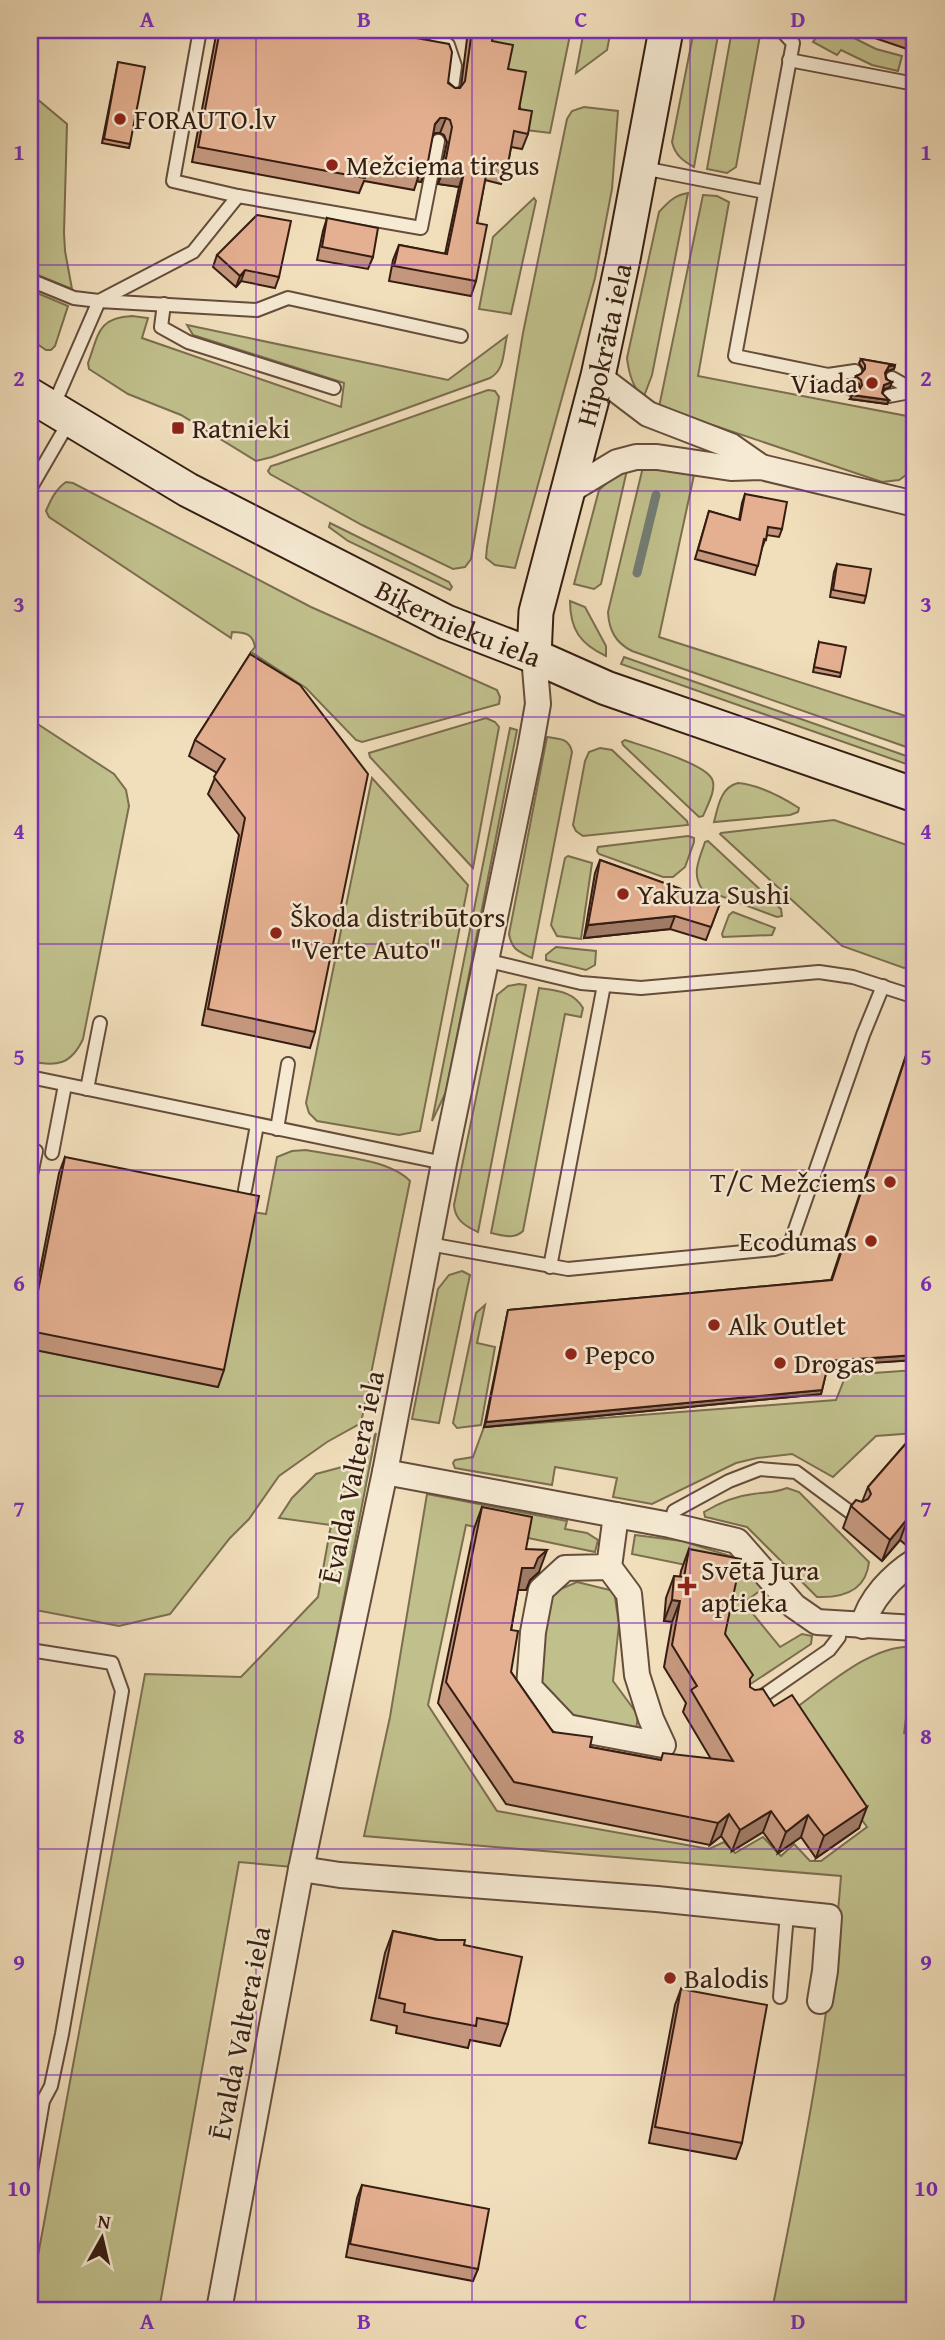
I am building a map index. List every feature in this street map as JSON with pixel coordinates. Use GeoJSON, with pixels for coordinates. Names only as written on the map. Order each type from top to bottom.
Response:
{"type":"FeatureCollection","features":[{"type":"Feature","properties":{"kind":"main road","name":"Hipokrāta iela"},"geometry":{"type":"LineString","coordinates":[[534,656],[539,599],[598,376],[666,30]]}},
{"type":"Feature","properties":{"kind":"main road","name":"Biķernieku iela"},"geometry":{"type":"LineString","coordinates":[[51,408],[188,490],[446,622],[534,656],[606,688],[915,795]]}},
{"type":"Feature","properties":{"kind":"street"},"geometry":{"type":"LineString","coordinates":[[598,376],[648,414],[731,446],[761,467]]}},
{"type":"Feature","properties":{"kind":"street"},"geometry":{"type":"LineString","coordinates":[[569,491],[617,462],[636,457],[657,457],[730,468],[761,467],[915,504]]}},
{"type":"Feature","properties":{"kind":"street","name":"Ēvalda Valtera iela"},"geometry":{"type":"LineString","coordinates":[[219,2310],[301,1869],[385,1472],[444,1163],[536,716],[538,704],[534,656]]}},
{"type":"Feature","properties":{"kind":"street"},"geometry":{"type":"LineString","coordinates":[[385,1472],[670,1525],[737,1541],[794,1606],[817,1622],[915,1628]]}},
{"type":"Feature","properties":{"kind":"street"},"geometry":{"type":"LineString","coordinates":[[609,1567],[565,1568],[541,1590],[533,1632],[528,1687],[567,1727],[663,1745],[636,1675],[629,1594],[609,1567],[616,1516]]}},
{"type":"Feature","properties":{"kind":"street"},"geometry":{"type":"LineString","coordinates":[[851,1625],[866,1612],[903,1569],[915,1561]]}},
{"type":"Feature","properties":{"kind":"street"},"geometry":{"type":"LineString","coordinates":[[301,1869],[340,1875],[657,1899],[829,1917],[820,2001]]}},
{"type":"Feature","properties":{"kind":"lane"},"geometry":{"type":"LineString","coordinates":[[200,30],[173,181],[238,196],[421,228],[438,141]]}},
{"type":"Feature","properties":{"kind":"lane"},"geometry":{"type":"LineString","coordinates":[[428,30],[448,45],[454,66],[451,95]]}},
{"type":"Feature","properties":{"kind":"lane"},"geometry":{"type":"LineString","coordinates":[[781,30],[793,43],[735,356],[828,375],[852,389]]}},
{"type":"Feature","properties":{"kind":"lane"},"geometry":{"type":"LineString","coordinates":[[789,60],[915,84]]}},
{"type":"Feature","properties":{"kind":"lane"},"geometry":{"type":"LineString","coordinates":[[639,167],[765,192]]}},
{"type":"Feature","properties":{"kind":"lane"},"geometry":{"type":"LineString","coordinates":[[30,489],[51,408],[99,301],[192,252],[238,196]]}},
{"type":"Feature","properties":{"kind":"lane"},"geometry":{"type":"LineString","coordinates":[[30,280],[74,298],[189,308],[257,310],[288,298],[461,336]]}},
{"type":"Feature","properties":{"kind":"lane"},"geometry":{"type":"LineString","coordinates":[[164,304],[162,327],[188,342],[334,388]]}},
{"type":"Feature","properties":{"kind":"lane"},"geometry":{"type":"LineString","coordinates":[[828,375],[855,371]]}},
{"type":"Feature","properties":{"kind":"lane"},"geometry":{"type":"LineString","coordinates":[[889,396],[915,391],[892,378]]}},
{"type":"Feature","properties":{"kind":"lane"},"geometry":{"type":"LineString","coordinates":[[485,960],[581,983],[641,988],[818,972],[853,977],[915,997]]}},
{"type":"Feature","properties":{"kind":"lane"},"geometry":{"type":"LineString","coordinates":[[550,1267],[604,985]]}},
{"type":"Feature","properties":{"kind":"lane"},"geometry":{"type":"LineString","coordinates":[[429,1244],[568,1269],[774,1249],[790,1244],[863,1035],[883,986]]}},
{"type":"Feature","properties":{"kind":"lane"},"geometry":{"type":"LineString","coordinates":[[87,1088],[100,1023]]}},
{"type":"Feature","properties":{"kind":"lane"},"geometry":{"type":"LineString","coordinates":[[278,1129],[288,1064]]}},
{"type":"Feature","properties":{"kind":"lane"},"geometry":{"type":"LineString","coordinates":[[30,1077],[444,1163]]}},
{"type":"Feature","properties":{"kind":"lane"},"geometry":{"type":"LineString","coordinates":[[52,1153],[65,1085]]}},
{"type":"Feature","properties":{"kind":"lane"},"geometry":{"type":"LineString","coordinates":[[244,1190],[257,1125]]}},
{"type":"Feature","properties":{"kind":"lane"},"geometry":{"type":"LineString","coordinates":[[30,1180],[36,1150]]}},
{"type":"Feature","properties":{"kind":"lane"},"geometry":{"type":"LineString","coordinates":[[670,1525],[674,1511],[729,1480],[760,1469],[796,1472],[854,1515]]}},
{"type":"Feature","properties":{"kind":"lane"},"geometry":{"type":"LineString","coordinates":[[750,1704],[829,1650],[851,1625]]}},
{"type":"Feature","properties":{"kind":"lane"},"geometry":{"type":"LineString","coordinates":[[30,1650],[112,1663],[122,1691],[62,2034],[51,2086],[43,2101],[30,2177]]}},
{"type":"Feature","properties":{"kind":"lane"},"geometry":{"type":"LineString","coordinates":[[780,1997],[788,1913]]}},
{"type":"Feature","properties":{"kind":"green space"},"geometry":{"type":"Polygon","coordinates":[[[452,30],[571,30],[550,133],[526,130],[467,39],[452,30]]]}},
{"type":"Feature","properties":{"kind":"green space"},"geometry":{"type":"Polygon","coordinates":[[[584,30],[611,30],[607,50],[576,73],[584,30]]]}},
{"type":"Feature","properties":{"kind":"green space"},"geometry":{"type":"Polygon","coordinates":[[[694,30],[719,30],[694,167],[680,157],[672,142],[694,30]]]}},
{"type":"Feature","properties":{"kind":"green space"},"geometry":{"type":"Polygon","coordinates":[[[732,30],[761,30],[736,167],[727,173],[707,169],[732,30]]]}},
{"type":"Feature","properties":{"kind":"green space"},"geometry":{"type":"Polygon","coordinates":[[[822,30],[838,30],[876,49],[902,56],[898,71],[872,65],[841,50],[837,55],[813,42],[822,30]]]}},
{"type":"Feature","properties":{"kind":"green space"},"geometry":{"type":"Polygon","coordinates":[[[30,93],[67,124],[64,233],[72,289],[30,272],[30,93]]]}},
{"type":"Feature","properties":{"kind":"green space"},"geometry":{"type":"Polygon","coordinates":[[[584,107],[618,111],[612,189],[595,278],[515,568],[495,565],[486,558],[487,547],[523,333],[567,119],[572,111],[584,107]]]}},
{"type":"Feature","properties":{"kind":"green space"},"geometry":{"type":"Polygon","coordinates":[[[688,193],[652,375],[643,399],[632,380],[627,358],[659,212],[679,195],[688,193]]]}},
{"type":"Feature","properties":{"kind":"green space"},"geometry":{"type":"Polygon","coordinates":[[[703,195],[717,196],[729,202],[698,376],[912,417],[915,421],[913,470],[899,480],[882,482],[659,407],[703,195]]]}},
{"type":"Feature","properties":{"kind":"green space"},"geometry":{"type":"Polygon","coordinates":[[[534,198],[536,201],[511,314],[479,309],[493,237],[534,198]]]}},
{"type":"Feature","properties":{"kind":"green space"},"geometry":{"type":"Polygon","coordinates":[[[30,290],[68,306],[55,346],[51,350],[46,350],[30,339],[30,290]]]}},
{"type":"Feature","properties":{"kind":"green space"},"geometry":{"type":"Polygon","coordinates":[[[132,316],[148,318],[142,338],[341,407],[344,383],[193,335],[187,325],[448,380],[507,336],[501,365],[490,378],[256,461],[181,415],[128,394],[89,369],[88,363],[101,329],[112,320],[132,316]]]}},
{"type":"Feature","properties":{"kind":"green space"},"geometry":{"type":"Polygon","coordinates":[[[488,390],[495,391],[499,397],[471,559],[465,567],[453,569],[362,525],[268,471],[271,466],[488,390]]]}},
{"type":"Feature","properties":{"kind":"green space"},"geometry":{"type":"Polygon","coordinates":[[[643,467],[694,475],[659,637],[915,719],[915,750],[632,651],[618,640],[612,631],[608,612],[643,467]]]}},
{"type":"Feature","properties":{"kind":"green space"},"geometry":{"type":"Polygon","coordinates":[[[627,470],[601,584],[594,589],[574,584],[599,490],[620,471],[627,470]]]}},
{"type":"Feature","properties":{"kind":"green space"},"geometry":{"type":"Polygon","coordinates":[[[66,482],[73,483],[311,607],[497,690],[499,704],[362,742],[356,740],[306,688],[251,652],[255,647],[250,637],[244,633],[232,632],[231,638],[49,517],[46,511],[50,502],[66,482]]]}},
{"type":"Feature","properties":{"kind":"green space"},"geometry":{"type":"Polygon","coordinates":[[[330,523],[449,582],[452,587],[450,590],[348,541],[329,527],[330,523]]]}},
{"type":"Feature","properties":{"kind":"green space"},"geometry":{"type":"Polygon","coordinates":[[[570,601],[585,607],[606,646],[606,656],[589,646],[578,634],[572,620],[570,601]]]}},
{"type":"Feature","properties":{"kind":"green space"},"geometry":{"type":"Polygon","coordinates":[[[624,657],[915,759],[915,767],[621,664],[624,657]]]}},
{"type":"Feature","properties":{"kind":"green space"},"geometry":{"type":"Polygon","coordinates":[[[486,718],[499,727],[473,868],[369,753],[486,718]]]}},
{"type":"Feature","properties":{"kind":"green space"},"geometry":{"type":"Polygon","coordinates":[[[30,719],[114,774],[126,790],[129,806],[83,1039],[68,1059],[55,1064],[30,1061],[30,719]]]}},
{"type":"Feature","properties":{"kind":"green space"},"geometry":{"type":"Polygon","coordinates":[[[510,728],[517,730],[446,1092],[432,1121],[510,728]]]}},
{"type":"Feature","properties":{"kind":"green space"},"geometry":{"type":"Polygon","coordinates":[[[547,737],[566,742],[572,752],[532,958],[516,949],[509,934],[547,737]]]}},
{"type":"Feature","properties":{"kind":"green space"},"geometry":{"type":"Polygon","coordinates":[[[625,740],[672,756],[707,773],[712,779],[713,788],[703,816],[699,817],[623,745],[625,740]]]}},
{"type":"Feature","properties":{"kind":"green space"},"geometry":{"type":"Polygon","coordinates":[[[600,748],[612,750],[687,821],[688,825],[583,836],[576,831],[573,825],[585,761],[589,752],[600,748]]]}},
{"type":"Feature","properties":{"kind":"green space"},"geometry":{"type":"Polygon","coordinates":[[[372,778],[468,885],[420,1131],[399,1135],[317,1121],[309,1113],[306,1103],[372,778]]]}},
{"type":"Feature","properties":{"kind":"green space"},"geometry":{"type":"Polygon","coordinates":[[[738,783],[778,796],[799,808],[798,812],[714,822],[724,793],[738,783]]]}},
{"type":"Feature","properties":{"kind":"green space"},"geometry":{"type":"Polygon","coordinates":[[[834,820],[910,846],[906,858],[915,861],[914,965],[904,968],[842,946],[720,834],[834,820]]]}},
{"type":"Feature","properties":{"kind":"green space"},"geometry":{"type":"Polygon","coordinates":[[[688,836],[694,838],[694,842],[685,867],[673,877],[663,877],[597,851],[598,847],[688,836]]]}},
{"type":"Feature","properties":{"kind":"green space"},"geometry":{"type":"Polygon","coordinates":[[[708,841],[781,909],[782,916],[777,917],[702,889],[697,877],[697,866],[705,842],[708,841]]]}},
{"type":"Feature","properties":{"kind":"green space"},"geometry":{"type":"Polygon","coordinates":[[[568,856],[592,863],[581,939],[557,936],[551,925],[565,858],[568,856]]]}},
{"type":"Feature","properties":{"kind":"green space"},"geometry":{"type":"Polygon","coordinates":[[[733,912],[775,928],[772,935],[723,937],[729,915],[733,912]]]}},
{"type":"Feature","properties":{"kind":"green space"},"geometry":{"type":"Polygon","coordinates":[[[556,947],[596,951],[595,965],[586,970],[546,960],[546,955],[556,947]]]}},
{"type":"Feature","properties":{"kind":"green space"},"geometry":{"type":"Polygon","coordinates":[[[526,985],[478,1232],[462,1222],[456,1215],[454,1205],[497,995],[508,986],[526,985]]]}},
{"type":"Feature","properties":{"kind":"green space"},"geometry":{"type":"Polygon","coordinates":[[[539,988],[569,995],[583,1008],[581,1017],[565,1014],[523,1231],[504,1236],[491,1233],[539,988]]]}},
{"type":"Feature","properties":{"kind":"green space"},"geometry":{"type":"Polygon","coordinates":[[[306,1150],[376,1163],[410,1181],[361,1423],[327,1442],[279,1476],[249,1519],[230,1538],[170,1614],[119,1626],[30,1609],[30,1349],[218,1386],[253,1212],[266,1214],[277,1157],[292,1151],[306,1150]]]}},
{"type":"Feature","properties":{"kind":"green space"},"geometry":{"type":"Polygon","coordinates":[[[462,1271],[470,1275],[439,1423],[412,1419],[438,1289],[449,1275],[462,1271]]]}},
{"type":"Feature","properties":{"kind":"green space"},"geometry":{"type":"Polygon","coordinates":[[[485,1305],[477,1343],[495,1347],[481,1425],[457,1428],[453,1423],[476,1313],[485,1305]]]}},
{"type":"Feature","properties":{"kind":"green space"},"geometry":{"type":"Polygon","coordinates":[[[915,1370],[915,1433],[876,1436],[833,1477],[792,1454],[757,1458],[736,1463],[652,1504],[613,1497],[617,1478],[555,1467],[552,1485],[455,1468],[453,1463],[455,1460],[473,1457],[484,1427],[836,1400],[846,1375],[915,1370]]]}},
{"type":"Feature","properties":{"kind":"green space"},"geometry":{"type":"Polygon","coordinates":[[[376,1433],[292,1867],[239,1862],[159,2310],[30,2310],[145,1674],[241,1677],[318,1597],[331,1525],[279,1518],[292,1498],[316,1474],[361,1462],[376,1433]]]}},
{"type":"Feature","properties":{"kind":"green space"},"geometry":{"type":"Polygon","coordinates":[[[787,1488],[799,1492],[869,1562],[863,1580],[852,1591],[836,1596],[817,1597],[747,1527],[705,1517],[704,1512],[727,1500],[787,1488]]]}},
{"type":"Feature","properties":{"kind":"green space"},"geometry":{"type":"Polygon","coordinates":[[[427,1494],[567,1521],[565,1529],[587,1533],[598,1540],[595,1552],[466,1525],[428,1705],[497,1811],[709,1849],[724,1842],[735,1853],[763,1837],[781,1856],[794,1844],[810,1861],[821,1861],[867,1827],[786,1715],[865,1660],[882,1652],[915,1647],[904,1734],[915,1682],[915,2310],[772,2310],[822,2040],[841,1876],[364,1836],[390,1717],[427,1494]]]}},
{"type":"Feature","properties":{"kind":"green space"},"geometry":{"type":"Polygon","coordinates":[[[635,1535],[682,1541],[740,1559],[762,1589],[744,1603],[780,1647],[802,1634],[812,1636],[811,1644],[743,1689],[720,1657],[735,1575],[632,1554],[635,1535]]]}},
{"type":"Feature","properties":{"kind":"green space"},"geometry":{"type":"Polygon","coordinates":[[[577,1582],[614,1591],[619,1624],[613,1681],[638,1715],[636,1731],[570,1714],[537,1684],[549,1594],[577,1582]]]}},
{"type":"Feature","properties":{"kind":"building"},"geometry":{"type":"Polygon","coordinates":[[[220,30],[394,30],[394,34],[449,44],[452,52],[448,83],[455,88],[460,88],[465,81],[472,30],[483,30],[493,35],[492,41],[513,45],[508,69],[526,72],[519,109],[532,111],[528,134],[514,131],[507,169],[488,165],[477,223],[487,225],[476,281],[394,266],[399,245],[447,254],[464,172],[444,169],[452,127],[450,120],[446,118],[440,118],[435,124],[427,167],[421,166],[419,175],[367,166],[365,178],[198,147],[220,30]]]}},
{"type":"Feature","properties":{"kind":"building","name":"FORAUTO.lv"},"geometry":{"type":"Polygon","coordinates":[[[118,62],[145,67],[130,144],[104,139],[118,62]]]}},
{"type":"Feature","properties":{"kind":"building"},"geometry":{"type":"Polygon","coordinates":[[[257,215],[291,221],[279,277],[245,270],[240,276],[217,255],[257,215]]]}},
{"type":"Feature","properties":{"kind":"building"},"geometry":{"type":"Polygon","coordinates":[[[327,218],[378,228],[373,257],[322,247],[327,218]]]}},
{"type":"Feature","properties":{"kind":"building"},"geometry":{"type":"Polygon","coordinates":[[[861,359],[895,365],[889,366],[885,373],[886,379],[892,382],[884,385],[882,393],[889,400],[852,395],[858,392],[862,385],[856,376],[865,369],[861,359]]]}},
{"type":"Feature","properties":{"kind":"building"},"geometry":{"type":"Polygon","coordinates":[[[745,494],[787,502],[782,529],[768,527],[758,566],[698,550],[709,511],[740,520],[745,494]]]}},
{"type":"Feature","properties":{"kind":"building"},"geometry":{"type":"Polygon","coordinates":[[[837,564],[871,569],[866,596],[833,590],[837,564]]]}},
{"type":"Feature","properties":{"kind":"building"},"geometry":{"type":"Polygon","coordinates":[[[819,642],[846,647],[841,673],[814,667],[819,642]]]}},
{"type":"Feature","properties":{"kind":"building","name":"Škoda distribūtors \"Verte Auto\""},"geometry":{"type":"Polygon","coordinates":[[[250,654],[300,685],[368,774],[315,1032],[208,1009],[245,818],[214,777],[225,759],[195,740],[250,654]]]}},
{"type":"Feature","properties":{"kind":"building","name":"Yakuza Sushi"},"geometry":{"type":"Polygon","coordinates":[[[600,860],[720,903],[711,927],[675,916],[588,925],[600,860]]]}},
{"type":"Feature","properties":{"kind":"building","name":"T/C Mežciems"},"geometry":{"type":"Polygon","coordinates":[[[915,1029],[915,1355],[829,1361],[822,1390],[486,1422],[508,1310],[832,1280],[915,1029]]]}},
{"type":"Feature","properties":{"kind":"building"},"geometry":{"type":"Polygon","coordinates":[[[65,1157],[259,1196],[224,1370],[30,1331],[65,1157]]]}},
{"type":"Feature","properties":{"kind":"building"},"geometry":{"type":"Polygon","coordinates":[[[915,1433],[915,1522],[908,1518],[890,1540],[851,1506],[856,1500],[862,1502],[868,1499],[871,1494],[868,1487],[915,1433]]]}},
{"type":"Feature","properties":{"kind":"building"},"geometry":{"type":"Polygon","coordinates":[[[482,1507],[532,1517],[526,1549],[547,1550],[538,1558],[534,1568],[522,1568],[511,1630],[518,1631],[511,1672],[553,1732],[592,1737],[590,1747],[661,1760],[663,1753],[733,1761],[691,1690],[697,1686],[672,1645],[680,1601],[672,1600],[674,1576],[684,1577],[689,1549],[741,1559],[725,1634],[753,1675],[750,1687],[755,1690],[763,1689],[774,1706],[792,1695],[867,1807],[824,1836],[808,1815],[786,1832],[771,1811],[740,1830],[729,1814],[718,1823],[514,1782],[446,1682],[482,1507]]]}},
{"type":"Feature","properties":{"kind":"building"},"geometry":{"type":"Polygon","coordinates":[[[393,1931],[437,1940],[465,1940],[464,1945],[522,1957],[508,2024],[477,2018],[476,2026],[433,2018],[404,2012],[405,2004],[379,1998],[393,1931]]]}},
{"type":"Feature","properties":{"kind":"building"},"geometry":{"type":"Polygon","coordinates":[[[681,1989],[767,2005],[742,2143],[655,2127],[681,1989]]]}},
{"type":"Feature","properties":{"kind":"building"},"geometry":{"type":"Polygon","coordinates":[[[362,2185],[489,2209],[478,2269],[350,2244],[362,2185]]]}},
{"type":"Feature","properties":{"kind":"waterway"},"geometry":{"type":"LineString","coordinates":[[637,573],[656,495]]}},
{"type":"Feature","properties":{"kind":"place","name":"FORAUTO.lv"},"geometry":{"type":"Point","coordinates":[120,119]}},
{"type":"Feature","properties":{"kind":"place","name":"Mežciema tirgus"},"geometry":{"type":"Point","coordinates":[332,165]}},
{"type":"Feature","properties":{"kind":"place","name":"Viada"},"geometry":{"type":"Point","coordinates":[872,383]}},
{"type":"Feature","properties":{"kind":"place","name":"Ratnieki"},"geometry":{"type":"Point","coordinates":[178,428]}},
{"type":"Feature","properties":{"kind":"place","name":"Yakuza Sushi"},"geometry":{"type":"Point","coordinates":[623,894]}},
{"type":"Feature","properties":{"kind":"place","name":"Škoda distribūtors \"Verte Auto\""},"geometry":{"type":"Point","coordinates":[276,933]}},
{"type":"Feature","properties":{"kind":"place","name":"T/C Mežciems"},"geometry":{"type":"Point","coordinates":[890,1182]}},
{"type":"Feature","properties":{"kind":"place","name":"Ecodumas"},"geometry":{"type":"Point","coordinates":[871,1241]}},
{"type":"Feature","properties":{"kind":"place","name":"Alk Outlet"},"geometry":{"type":"Point","coordinates":[714,1325]}},
{"type":"Feature","properties":{"kind":"place","name":"Pepco"},"geometry":{"type":"Point","coordinates":[571,1354]}},
{"type":"Feature","properties":{"kind":"place","name":"Drogas"},"geometry":{"type":"Point","coordinates":[780,1363]}},
{"type":"Feature","properties":{"kind":"place","name":"Svētā Jura aptieka"},"geometry":{"type":"Point","coordinates":[687,1586]}},
{"type":"Feature","properties":{"kind":"place","name":"Balodis"},"geometry":{"type":"Point","coordinates":[670,1978]}}]}
